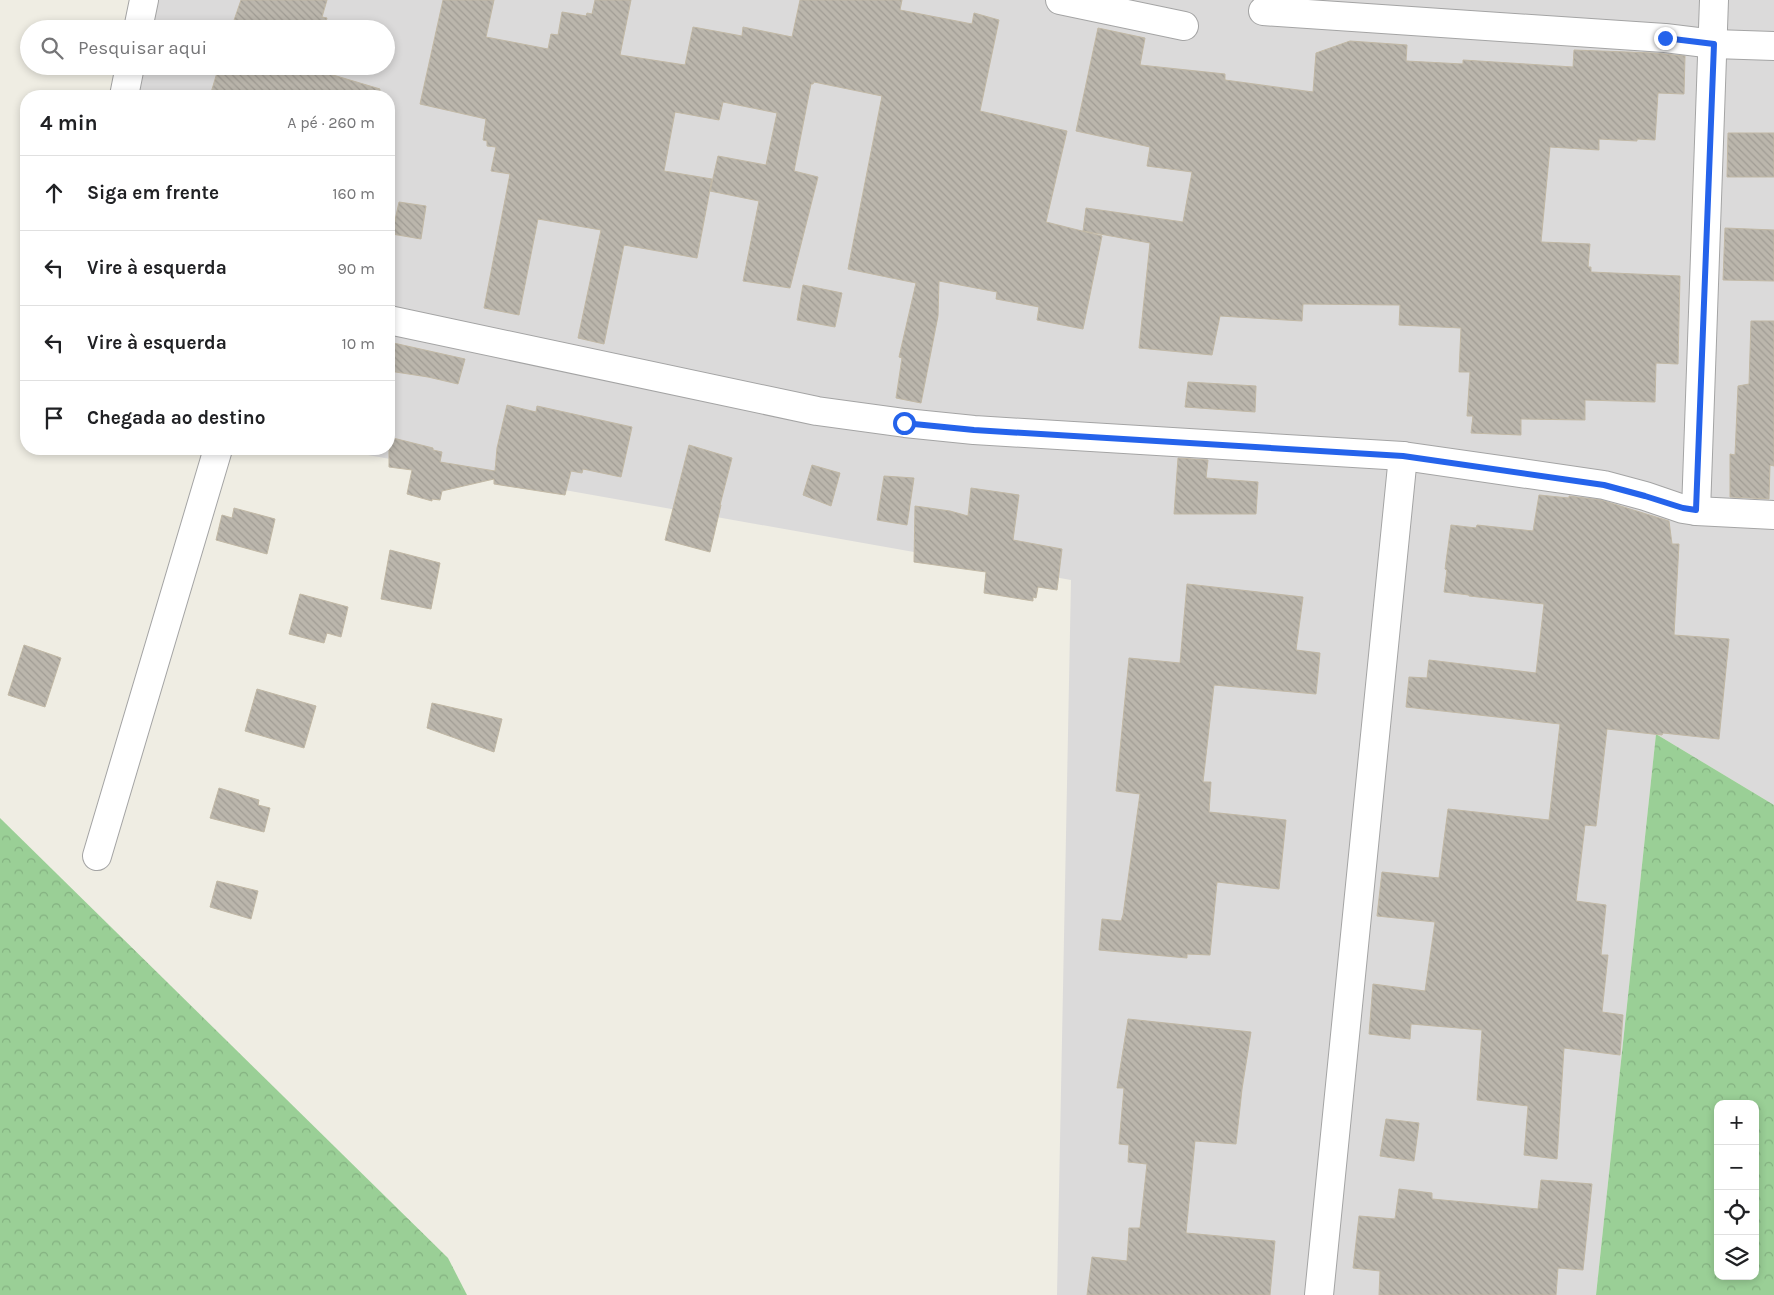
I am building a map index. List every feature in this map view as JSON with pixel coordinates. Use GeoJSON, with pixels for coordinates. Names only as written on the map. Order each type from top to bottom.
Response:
{"type":"FeatureCollection","features":[{"type":"Feature","properties":{"kind":"street"},"geometry":{"type":"LineString","coordinates":[[140,20],[144,0]]}},
{"type":"Feature","properties":{"kind":"street"},"geometry":{"type":"LineString","coordinates":[[1060,0],[1184,26]]}},
{"type":"Feature","properties":{"kind":"street"},"geometry":{"type":"LineString","coordinates":[[1696,510],[1714,44],[1714,0]]}},
{"type":"Feature","properties":{"kind":"street"},"geometry":{"type":"LineString","coordinates":[[1263,11],[1665,38],[1714,44],[1774,46]]}},
{"type":"Feature","properties":{"kind":"street"},"geometry":{"type":"LineString","coordinates":[[125,90],[128,75]]}},
{"type":"Feature","properties":{"kind":"street"},"geometry":{"type":"LineString","coordinates":[[395,321],[817,411],[974,430],[1403,456],[1604,485],[1683,508],[1774,515]]}},
{"type":"Feature","properties":{"kind":"street"},"geometry":{"type":"LineString","coordinates":[[97,856],[216,455]]}},
{"type":"Feature","properties":{"kind":"street"},"geometry":{"type":"LineString","coordinates":[[1319,1295],[1403,456]]}},
{"type":"Feature","properties":{"kind":"shaded area"},"geometry":{"type":"Polygon","coordinates":[[[134,0],[1774,0],[1774,805],[1656,734],[1596,1295],[1057,1295],[1071,580],[368,455],[395,455],[395,90],[112,90],[116,75],[395,75],[395,20],[129,20],[134,0]]]}},
{"type":"Feature","properties":{"kind":"green space"},"geometry":{"type":"Polygon","coordinates":[[[1656,734],[1774,805],[1774,1295],[1596,1295],[1656,734]]]}},
{"type":"Feature","properties":{"kind":"green space"},"geometry":{"type":"Polygon","coordinates":[[[0,818],[448,1258],[467,1295],[0,1295],[0,818]]]}},
{"type":"Feature","properties":{"kind":"building"},"geometry":{"type":"Polygon","coordinates":[[[241,0],[327,0],[322,17],[327,18],[326,20],[234,20],[241,0]]]}},
{"type":"Feature","properties":{"kind":"building"},"geometry":{"type":"Polygon","coordinates":[[[443,0],[494,0],[486,37],[548,49],[551,34],[558,35],[562,12],[586,16],[587,13],[592,14],[595,0],[631,0],[620,55],[685,65],[693,27],[742,36],[743,27],[792,37],[800,0],[902,0],[900,10],[972,24],[974,13],[999,20],[980,111],[1067,131],[1046,222],[1102,236],[1083,329],[1037,320],[1039,307],[996,299],[997,292],[939,281],[938,316],[921,403],[896,398],[902,358],[899,357],[916,283],[848,269],[882,96],[814,82],[811,84],[794,171],[818,177],[790,288],[743,281],[759,201],[710,191],[718,156],[766,165],[777,113],[723,102],[719,120],[675,112],[664,171],[712,179],[697,258],[624,245],[604,344],[578,338],[601,230],[538,219],[519,315],[484,308],[510,174],[491,171],[496,147],[487,146],[487,141],[483,140],[486,119],[420,104],[443,0]]]}},
{"type":"Feature","properties":{"kind":"building"},"geometry":{"type":"Polygon","coordinates":[[[1098,28],[1145,38],[1140,65],[1225,74],[1225,80],[1313,92],[1316,53],[1350,41],[1407,45],[1406,61],[1463,64],[1463,60],[1573,67],[1574,50],[1685,56],[1684,94],[1658,93],[1655,140],[1599,139],[1599,150],[1550,147],[1541,242],[1590,244],[1588,267],[1591,267],[1591,272],[1680,276],[1678,364],[1656,363],[1655,402],[1585,400],[1585,420],[1521,419],[1521,435],[1471,433],[1473,416],[1467,416],[1470,372],[1459,372],[1461,328],[1399,325],[1400,305],[1303,304],[1302,321],[1220,316],[1212,355],[1139,348],[1150,243],[1083,231],[1086,208],[1183,222],[1192,172],[1147,166],[1150,147],[1076,131],[1098,28]]]}},
{"type":"Feature","properties":{"kind":"building"},"geometry":{"type":"Polygon","coordinates":[[[216,75],[333,75],[380,89],[380,90],[212,90],[216,75]]]}},
{"type":"Feature","properties":{"kind":"building"},"geometry":{"type":"Polygon","coordinates":[[[1728,133],[1774,133],[1774,177],[1727,177],[1728,133]]]}},
{"type":"Feature","properties":{"kind":"building"},"geometry":{"type":"Polygon","coordinates":[[[399,202],[426,206],[421,239],[395,235],[395,220],[399,202]]]}},
{"type":"Feature","properties":{"kind":"building"},"geometry":{"type":"Polygon","coordinates":[[[1725,228],[1774,230],[1774,281],[1723,280],[1725,228]]]}},
{"type":"Feature","properties":{"kind":"building"},"geometry":{"type":"Polygon","coordinates":[[[803,285],[842,293],[835,327],[797,320],[803,285]]]}},
{"type":"Feature","properties":{"kind":"building"},"geometry":{"type":"Polygon","coordinates":[[[1751,321],[1774,321],[1774,466],[1770,465],[1769,499],[1730,497],[1730,454],[1735,455],[1738,386],[1749,384],[1751,321]]]}},
{"type":"Feature","properties":{"kind":"building"},"geometry":{"type":"Polygon","coordinates":[[[395,343],[465,359],[458,384],[395,372],[395,343]]]}},
{"type":"Feature","properties":{"kind":"building"},"geometry":{"type":"Polygon","coordinates":[[[1188,382],[1256,386],[1255,412],[1185,407],[1188,382]]]}},
{"type":"Feature","properties":{"kind":"building"},"geometry":{"type":"Polygon","coordinates":[[[507,405],[536,412],[537,406],[632,427],[621,477],[583,469],[582,473],[571,471],[565,495],[494,484],[494,479],[442,491],[440,500],[432,499],[432,501],[407,494],[412,470],[389,467],[389,455],[395,455],[395,438],[442,452],[440,462],[495,471],[497,448],[507,405]]]}},
{"type":"Feature","properties":{"kind":"building"},"geometry":{"type":"Polygon","coordinates":[[[689,445],[732,458],[710,552],[665,540],[689,445]]]}},
{"type":"Feature","properties":{"kind":"building"},"geometry":{"type":"Polygon","coordinates":[[[1178,458],[1208,460],[1206,478],[1258,482],[1256,514],[1174,514],[1178,458]]]}},
{"type":"Feature","properties":{"kind":"building"},"geometry":{"type":"Polygon","coordinates":[[[812,465],[840,473],[831,506],[803,495],[812,465]]]}},
{"type":"Feature","properties":{"kind":"building"},"geometry":{"type":"Polygon","coordinates":[[[884,476],[914,478],[907,525],[877,520],[884,476]]]}},
{"type":"Feature","properties":{"kind":"building"},"geometry":{"type":"Polygon","coordinates":[[[971,488],[1019,495],[1013,540],[1062,549],[1057,590],[1038,587],[1036,598],[1033,597],[1033,601],[984,593],[986,572],[914,562],[915,506],[950,511],[968,516],[971,488]]]}},
{"type":"Feature","properties":{"kind":"building"},"geometry":{"type":"Polygon","coordinates":[[[1539,495],[1601,500],[1669,521],[1672,544],[1679,544],[1674,635],[1729,639],[1719,739],[1607,729],[1596,826],[1585,825],[1576,901],[1606,905],[1601,955],[1608,955],[1602,1012],[1623,1015],[1620,1055],[1564,1048],[1557,1159],[1524,1155],[1528,1106],[1477,1100],[1482,1030],[1411,1024],[1410,1039],[1369,1034],[1373,984],[1425,991],[1435,922],[1377,916],[1382,872],[1439,878],[1448,809],[1549,820],[1560,724],[1406,707],[1409,677],[1427,678],[1429,660],[1536,673],[1544,604],[1444,592],[1451,525],[1476,528],[1477,525],[1533,531],[1539,495]]]}},
{"type":"Feature","properties":{"kind":"building"},"geometry":{"type":"Polygon","coordinates":[[[234,508],[275,519],[267,554],[216,540],[222,515],[232,518],[234,508]]]}},
{"type":"Feature","properties":{"kind":"building"},"geometry":{"type":"Polygon","coordinates":[[[390,550],[440,563],[431,609],[381,599],[390,550]]]}},
{"type":"Feature","properties":{"kind":"building"},"geometry":{"type":"Polygon","coordinates":[[[1187,584],[1303,597],[1296,650],[1320,653],[1316,694],[1214,685],[1203,782],[1211,782],[1209,812],[1286,820],[1279,889],[1217,882],[1210,955],[1187,954],[1187,958],[1099,950],[1102,919],[1121,921],[1123,915],[1140,794],[1116,791],[1129,658],[1180,663],[1187,584]]]}},
{"type":"Feature","properties":{"kind":"building"},"geometry":{"type":"Polygon","coordinates":[[[300,594],[348,607],[341,637],[327,633],[324,643],[289,634],[300,594]]]}},
{"type":"Feature","properties":{"kind":"building"},"geometry":{"type":"Polygon","coordinates":[[[24,645],[61,658],[45,707],[8,695],[24,645]]]}},
{"type":"Feature","properties":{"kind":"building"},"geometry":{"type":"Polygon","coordinates":[[[257,689],[316,706],[304,748],[245,731],[257,689]]]}},
{"type":"Feature","properties":{"kind":"building"},"geometry":{"type":"Polygon","coordinates":[[[432,703],[502,719],[494,752],[427,728],[432,703]]]}},
{"type":"Feature","properties":{"kind":"building"},"geometry":{"type":"Polygon","coordinates":[[[219,788],[259,800],[258,805],[270,808],[264,832],[210,818],[219,788]]]}},
{"type":"Feature","properties":{"kind":"building"},"geometry":{"type":"Polygon","coordinates":[[[217,881],[258,891],[251,919],[210,907],[217,881]]]}},
{"type":"Feature","properties":{"kind":"building"},"geometry":{"type":"Polygon","coordinates":[[[1128,1019],[1251,1032],[1236,1144],[1195,1141],[1186,1233],[1275,1241],[1270,1295],[1087,1295],[1092,1257],[1127,1261],[1129,1228],[1140,1228],[1147,1164],[1128,1162],[1129,1145],[1119,1144],[1124,1088],[1117,1088],[1128,1019]]]}},
{"type":"Feature","properties":{"kind":"building"},"geometry":{"type":"Polygon","coordinates":[[[1386,1119],[1419,1123],[1414,1161],[1380,1156],[1386,1119]]]}},
{"type":"Feature","properties":{"kind":"building"},"geometry":{"type":"Polygon","coordinates":[[[1541,1180],[1592,1184],[1583,1270],[1558,1268],[1556,1295],[1379,1295],[1380,1271],[1353,1268],[1359,1216],[1395,1219],[1399,1189],[1432,1193],[1432,1199],[1538,1209],[1541,1180]]]}},
{"type":"Feature","properties":{"kind":"route"},"geometry":{"type":"LineString","coordinates":[[904,423],[974,430],[1403,456],[1604,485],[1696,510],[1714,44],[1665,38]]}}]}
